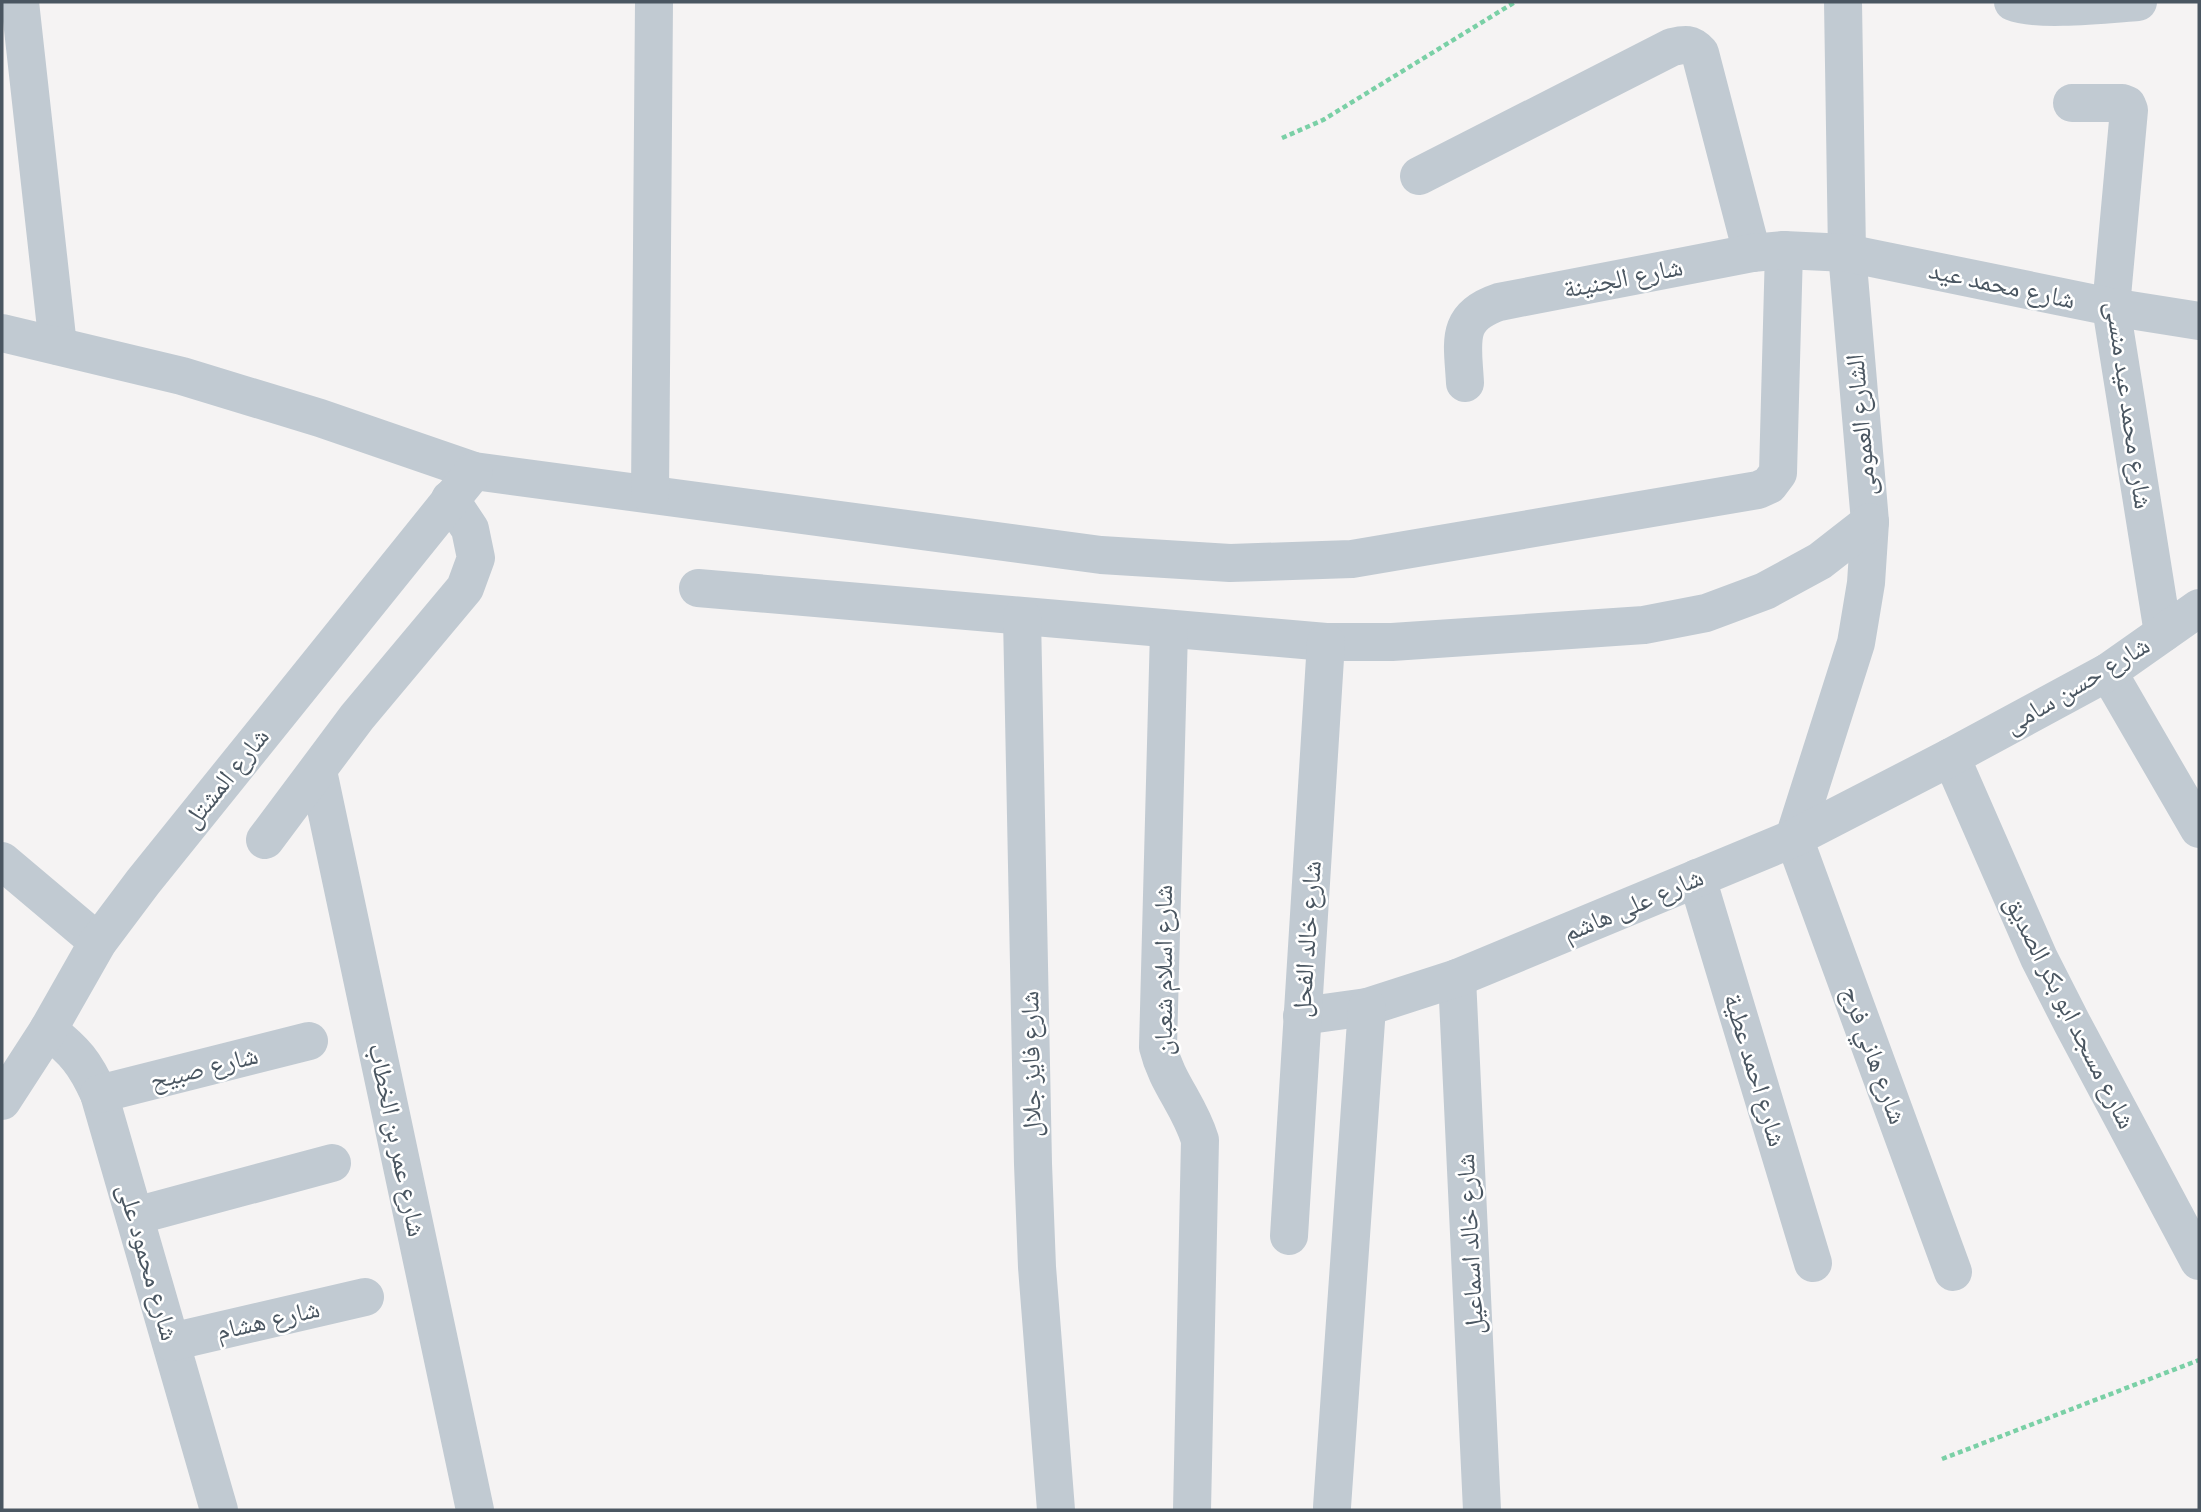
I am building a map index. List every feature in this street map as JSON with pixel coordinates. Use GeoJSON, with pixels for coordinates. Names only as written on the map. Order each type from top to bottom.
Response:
{"type":"FeatureCollection","features":[{"type":"Feature","properties":{"kind":"street"},"geometry":{"type":"LineString","coordinates":[[20,2],[58,346]]}},
{"type":"Feature","properties":{"kind":"street"},"geometry":{"type":"LineString","coordinates":[[650,494],[654,2]]}},
{"type":"Feature","properties":{"kind":"street","name":"الشارع العمومى"},"geometry":{"type":"LineString","coordinates":[[1794,838],[1856,643],[1866,583],[1870,522],[1847,253],[1843,2]]}},
{"type":"Feature","properties":{"kind":"street"},"geometry":{"type":"LineString","coordinates":[[2013,2],[2023,6],[2041,6],[2138,2]]}},
{"type":"Feature","properties":{"kind":"street"},"geometry":{"type":"LineString","coordinates":[[2,333],[182,376],[320,418],[462,485],[650,494],[1101,555],[1230,563],[1352,559],[1758,490],[1769,485],[1778,473],[1768,251],[1700,53],[1694,46],[1685,44],[1672,47],[1419,177]]}},
{"type":"Feature","properties":{"kind":"street","name":"شارع محمد عيد منسى"},"geometry":{"type":"LineString","coordinates":[[2072,103],[2122,103],[2127,105],[2129,110],[2111,307],[2164,634]]}},
{"type":"Feature","properties":{"kind":"street","name":"شارع الجنينة"},"geometry":{"type":"LineString","coordinates":[[1465,383],[1463,336],[1470,320],[1482,308],[1499,302],[1768,251],[1847,253]]}},
{"type":"Feature","properties":{"kind":"street","name":"شارع محمد عيد"},"geometry":{"type":"LineString","coordinates":[[1847,253],[2111,307],[2199,321]]}},
{"type":"Feature","properties":{"kind":"street"},"geometry":{"type":"LineString","coordinates":[[265,840],[357,717],[465,588],[476,558],[462,485]]}},
{"type":"Feature","properties":{"kind":"street","name":"شارع المشتل"},"geometry":{"type":"LineString","coordinates":[[2,1101],[48,1030],[98,942],[143,882],[462,485]]}},
{"type":"Feature","properties":{"kind":"street"},"geometry":{"type":"LineString","coordinates":[[698,588],[1169,630],[1326,642],[1392,642],[1644,625],[1706,613],[1765,591],[1809,567],[1870,522]]}},
{"type":"Feature","properties":{"kind":"street","name":"شارع حسن سامى"},"geometry":{"type":"LineString","coordinates":[[1951,758],[2108,672],[2199,608]]}},
{"type":"Feature","properties":{"kind":"street","name":"شارع فايز جلال"},"geometry":{"type":"LineString","coordinates":[[1022,617],[1033,1164],[1037,1266],[1056,1510]]}},
{"type":"Feature","properties":{"kind":"street","name":"شارع اسلام شعبان"},"geometry":{"type":"LineString","coordinates":[[1169,630],[1158,1047],[1163,1068],[1194,1120],[1200,1140],[1192,1510]]}},
{"type":"Feature","properties":{"kind":"street","name":"شارع خالد الفحل"},"geometry":{"type":"LineString","coordinates":[[1289,1236],[1326,642]]}},
{"type":"Feature","properties":{"kind":"street"},"geometry":{"type":"LineString","coordinates":[[2108,672],[2199,829]]}},
{"type":"Feature","properties":{"kind":"street","name":"شارع على هاشم"},"geometry":{"type":"LineString","coordinates":[[1302,1016],[1367,1007],[1457,978],[1794,838],[1951,758]]}},
{"type":"Feature","properties":{"kind":"street","name":"شارع مسجد ابو بكر الصديق"},"geometry":{"type":"LineString","coordinates":[[1951,758],[2008,892],[2066,1013],[2199,1261]]}},
{"type":"Feature","properties":{"kind":"street","name":"شارع عمر بن الخطاب"},"geometry":{"type":"LineString","coordinates":[[318,771],[475,1510]]}},
{"type":"Feature","properties":{"kind":"street","name":"شارع هاني فرج"},"geometry":{"type":"LineString","coordinates":[[1794,838],[1953,1272]]}},
{"type":"Feature","properties":{"kind":"street"},"geometry":{"type":"LineString","coordinates":[[2,861],[98,942]]}},
{"type":"Feature","properties":{"kind":"street","name":"شارع احمد عطية"},"geometry":{"type":"LineString","coordinates":[[1698,878],[1813,1262]]}},
{"type":"Feature","properties":{"kind":"street","name":"شارع خالد اسماعيل"},"geometry":{"type":"LineString","coordinates":[[1457,978],[1482,1510]]}},
{"type":"Feature","properties":{"kind":"street"},"geometry":{"type":"LineString","coordinates":[[1332,1507],[1367,1007]]}},
{"type":"Feature","properties":{"kind":"street","name":"شارع محمود على"},"geometry":{"type":"LineString","coordinates":[[48,1030],[70,1047],[88,1069],[99,1094],[219,1510]]}},
{"type":"Feature","properties":{"kind":"street","name":"شارع صبيح"},"geometry":{"type":"LineString","coordinates":[[99,1094],[309,1041]]}},
{"type":"Feature","properties":{"kind":"street"},"geometry":{"type":"LineString","coordinates":[[135,1216],[332,1163]]}},
{"type":"Feature","properties":{"kind":"street","name":"شارع هشام"},"geometry":{"type":"LineString","coordinates":[[172,1342],[365,1297]]}},
{"type":"Feature","properties":{"kind":"path"},"geometry":{"type":"LineString","coordinates":[[1282,138],[1323,120],[1515,2]]}},
{"type":"Feature","properties":{"kind":"path"},"geometry":{"type":"LineString","coordinates":[[1942,1459],[2199,1360]]}}]}
